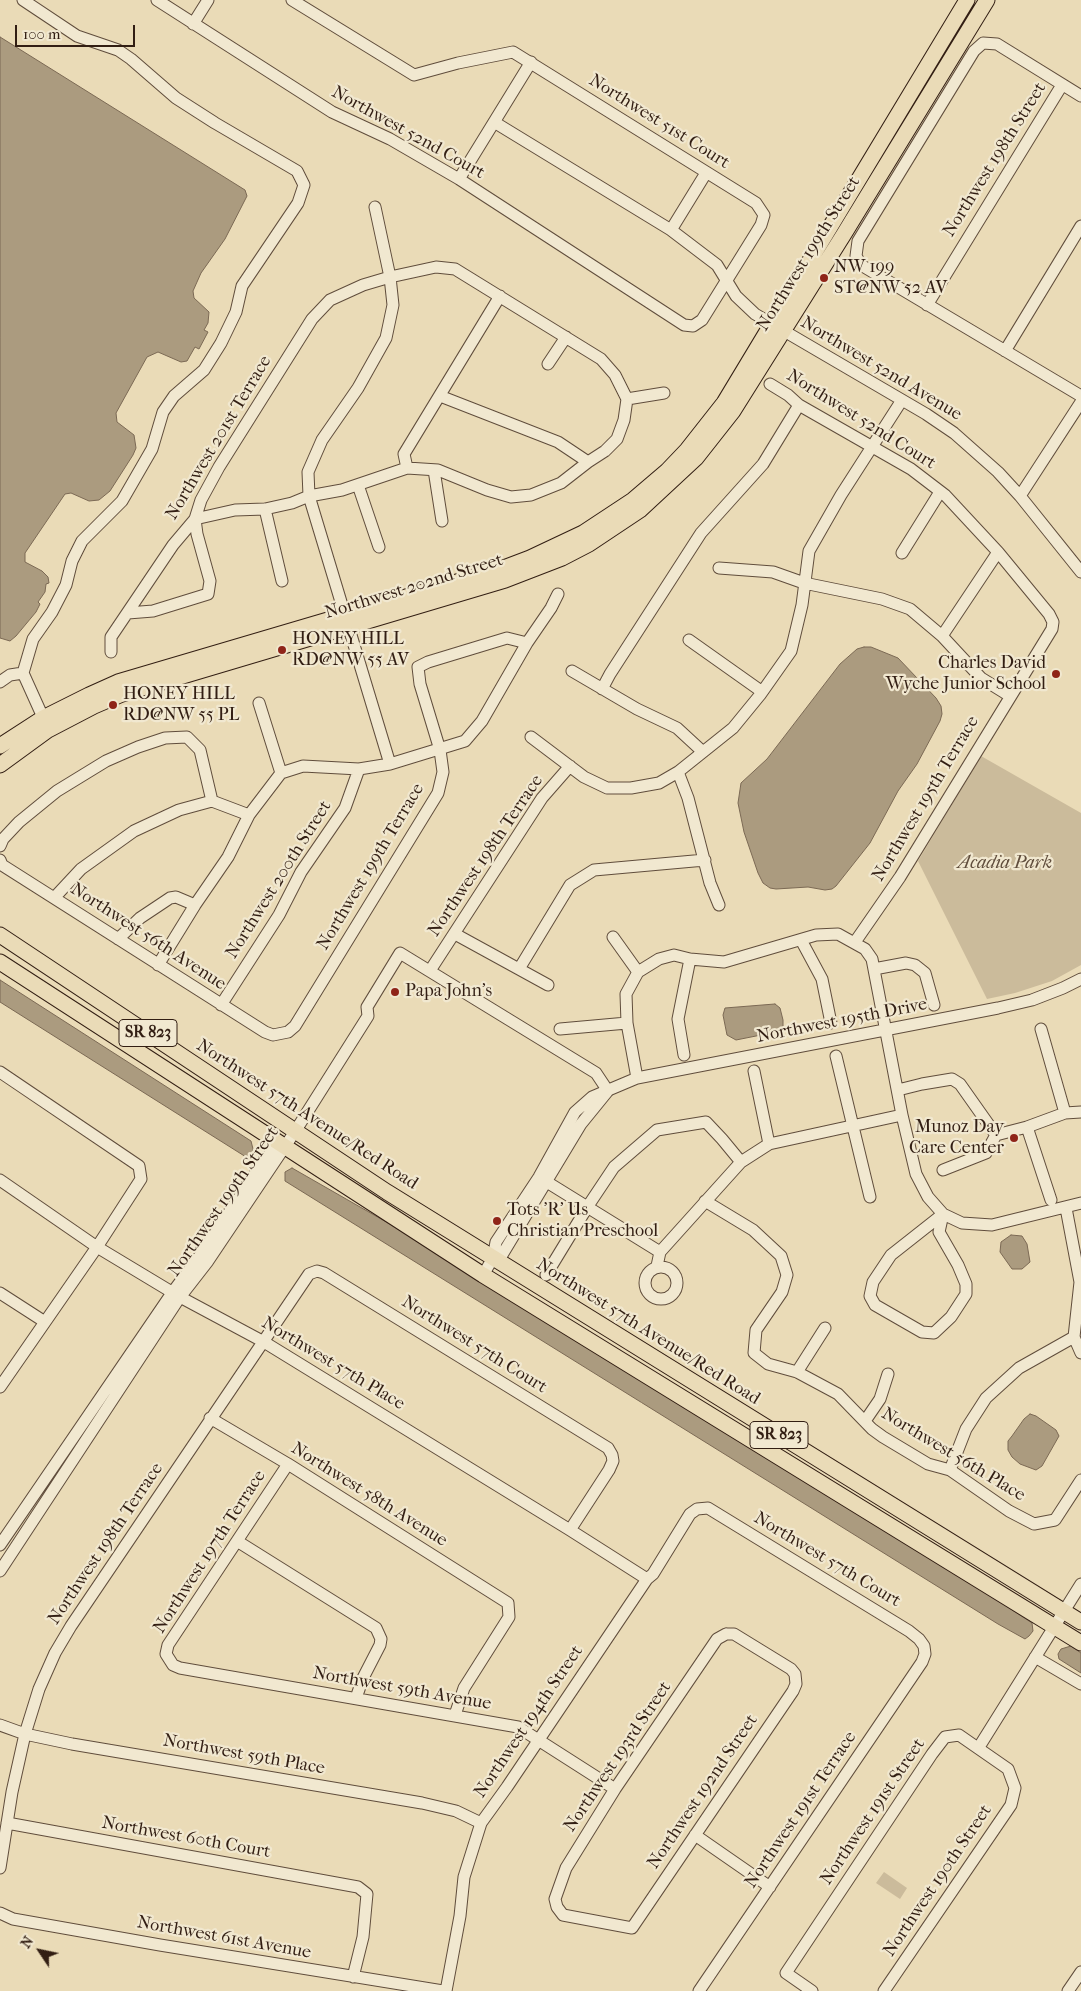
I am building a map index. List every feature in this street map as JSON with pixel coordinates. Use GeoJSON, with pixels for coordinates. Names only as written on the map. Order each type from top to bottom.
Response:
{"type":"FeatureCollection","features":[{"type":"Feature","properties":{"kind":"main road","name":"Northwest 199th Street"},"geometry":{"type":"LineString","coordinates":[[778,327],[890,126],[967,0]]}},
{"type":"Feature","properties":{"kind":"main road","name":"Northwest 199th Street"},"geometry":{"type":"LineString","coordinates":[[636,505],[706,427],[778,327],[904,136],[987,0]]}},
{"type":"Feature","properties":{"kind":"main road","name":"Northwest 202nd Street"},"geometry":{"type":"LineString","coordinates":[[0,765],[46,724],[89,695],[118,682],[346,620],[502,569],[583,533],[636,505]]}},
{"type":"Feature","properties":{"kind":"main road","name":"Northwest 202nd Street"},"geometry":{"type":"LineString","coordinates":[[0,746],[46,724]]}},
{"type":"Feature","properties":{"kind":"main road","name":"Northwest 57th Avenue/Red Road"},"geometry":{"type":"LineString","coordinates":[[0,936],[296,1130],[387,1192],[1081,1622]]}},
{"type":"Feature","properties":{"kind":"main road","name":"Northwest 57th Avenue/Red Road"},"geometry":{"type":"LineString","coordinates":[[0,962],[483,1275],[1081,1643]]}},
{"type":"Feature","properties":{"kind":"street"},"geometry":{"type":"LineString","coordinates":[[23,0],[77,36],[118,50],[176,98],[297,171],[304,185],[298,203],[242,286],[236,312],[221,343],[204,370],[174,396],[163,412],[152,449],[122,501],[82,541],[72,561],[66,585],[52,612],[34,639],[23,673],[46,724]]}},
{"type":"Feature","properties":{"kind":"street","name":"Northwest 52nd Court"},"geometry":{"type":"LineString","coordinates":[[157,0],[332,112],[390,139],[459,178],[684,325],[693,326],[702,320],[726,278]]}},
{"type":"Feature","properties":{"kind":"street"},"geometry":{"type":"LineString","coordinates":[[193,24],[208,0]]}},
{"type":"Feature","properties":{"kind":"street"},"geometry":{"type":"LineString","coordinates":[[292,0],[414,75],[458,63],[513,52],[531,62],[459,178]]}},
{"type":"Feature","properties":{"kind":"street"},"geometry":{"type":"LineString","coordinates":[[1081,96],[997,44],[983,43],[974,51],[858,240],[856,256],[861,265],[1081,396]]}},
{"type":"Feature","properties":{"kind":"street","name":"Northwest 51st Court"},"geometry":{"type":"LineString","coordinates":[[531,62],[756,203],[764,215],[761,225],[726,278]]}},
{"type":"Feature","properties":{"kind":"street","name":"Northwest 198th Street"},"geometry":{"type":"LineString","coordinates":[[927,305],[1062,85]]}},
{"type":"Feature","properties":{"kind":"street","name":"Northwest 52nd Avenue"},"geometry":{"type":"LineString","coordinates":[[494,122],[671,230],[717,265],[736,296],[755,314],[902,400],[954,433],[998,472],[1079,565]]}},
{"type":"Feature","properties":{"kind":"street"},"geometry":{"type":"LineString","coordinates":[[890,126],[917,144]]}},
{"type":"Feature","properties":{"kind":"street"},"geometry":{"type":"LineString","coordinates":[[671,230],[706,173]]}},
{"type":"Feature","properties":{"kind":"street"},"geometry":{"type":"LineString","coordinates":[[375,207],[390,277],[393,305],[386,338],[358,388],[322,440],[308,472],[309,496],[390,764]]}},
{"type":"Feature","properties":{"kind":"street"},"geometry":{"type":"LineString","coordinates":[[1005,351],[1081,226]]}},
{"type":"Feature","properties":{"kind":"street","name":"Northwest 201st Terrace"},"geometry":{"type":"LineString","coordinates":[[110,652],[111,637],[173,545],[195,519],[201,500],[219,467],[312,319],[330,300],[363,285],[390,277],[436,267],[455,269],[602,359],[615,375],[627,399]]}},
{"type":"Feature","properties":{"kind":"street"},"geometry":{"type":"LineString","coordinates":[[406,468],[404,454],[500,296]]}},
{"type":"Feature","properties":{"kind":"street"},"geometry":{"type":"LineString","coordinates":[[548,364],[566,337]]}},
{"type":"Feature","properties":{"kind":"street","name":"Northwest 52nd Court"},"geometry":{"type":"LineString","coordinates":[[770,384],[788,395],[799,405],[911,469],[940,492],[998,552],[1049,614],[1053,622]]}},
{"type":"Feature","properties":{"kind":"street"},"geometry":{"type":"LineString","coordinates":[[128,613],[153,611],[208,594],[210,581],[195,519],[234,510],[264,510],[292,503],[309,496],[358,485],[389,472],[406,468],[434,470],[511,497],[531,495],[561,483],[605,451],[617,439],[624,420],[627,399],[664,393]]}},
{"type":"Feature","properties":{"kind":"street"},"geometry":{"type":"LineString","coordinates":[[440,396],[558,442],[588,462]]}},
{"type":"Feature","properties":{"kind":"street"},"geometry":{"type":"LineString","coordinates":[[531,738],[584,777],[607,788],[646,787],[659,783],[678,772],[733,728],[760,695],[791,651],[802,605],[809,551],[902,400]]}},
{"type":"Feature","properties":{"kind":"street"},"geometry":{"type":"LineString","coordinates":[[1020,496],[1081,402]]}},
{"type":"Feature","properties":{"kind":"street"},"geometry":{"type":"LineString","coordinates":[[602,689],[701,533],[763,464],[799,405]]}},
{"type":"Feature","properties":{"kind":"street"},"geometry":{"type":"LineString","coordinates":[[434,470],[442,522]]}},
{"type":"Feature","properties":{"kind":"street"},"geometry":{"type":"LineString","coordinates":[[358,485],[379,547]]}},
{"type":"Feature","properties":{"kind":"street"},"geometry":{"type":"LineString","coordinates":[[902,553],[940,492]]}},
{"type":"Feature","properties":{"kind":"street"},"geometry":{"type":"LineString","coordinates":[[264,510],[282,581]]}},
{"type":"Feature","properties":{"kind":"street"},"geometry":{"type":"LineString","coordinates":[[942,636],[998,552]]}},
{"type":"Feature","properties":{"kind":"street"},"geometry":{"type":"LineString","coordinates":[[719,568],[773,572],[804,583],[882,599],[910,609],[942,636],[981,678],[1010,696]]}},
{"type":"Feature","properties":{"kind":"street"},"geometry":{"type":"LineString","coordinates":[[158,965],[195,905],[228,857],[249,815],[281,773],[303,766],[359,769],[390,764],[465,741],[482,721],[558,594]]}},
{"type":"Feature","properties":{"kind":"street","name":"Northwest 195th Terrace"},"geometry":{"type":"LineString","coordinates":[[855,942],[900,877],[1052,629],[1053,622]]}},
{"type":"Feature","properties":{"kind":"street","name":"Northwest 199th Terrace"},"geometry":{"type":"LineString","coordinates":[[281,1034],[288,1032],[295,1026],[438,793],[443,772],[440,750],[420,684],[418,667],[428,662],[507,638],[527,643]]}},
{"type":"Feature","properties":{"kind":"street"},"geometry":{"type":"LineString","coordinates":[[689,640],[761,692]]}},
{"type":"Feature","properties":{"kind":"street"},"geometry":{"type":"LineString","coordinates":[[572,671],[637,709],[677,728],[703,752]]}},
{"type":"Feature","properties":{"kind":"street"},"geometry":{"type":"LineString","coordinates":[[0,682],[10,675],[23,673]]}},
{"type":"Feature","properties":{"kind":"street"},"geometry":{"type":"LineString","coordinates":[[259,703],[281,773]]}},
{"type":"Feature","properties":{"kind":"street"},"geometry":{"type":"LineString","coordinates":[[0,846],[3,839],[19,822],[57,791],[106,762],[138,746],[165,738],[187,737],[200,750],[212,801]]}},
{"type":"Feature","properties":{"kind":"street","name":"Northwest 198th Terrace"},"geometry":{"type":"LineString","coordinates":[[433,966],[542,798],[570,766]]}},
{"type":"Feature","properties":{"kind":"street","name":"Northwest 200th Street"},"geometry":{"type":"LineString","coordinates":[[221,1005],[279,915],[300,872],[345,808],[359,769]]}},
{"type":"Feature","properties":{"kind":"street"},"geometry":{"type":"LineString","coordinates":[[678,772],[688,798],[710,883],[718,906]]}},
{"type":"Feature","properties":{"kind":"street"},"geometry":{"type":"LineString","coordinates":[[54,898],[81,869],[134,830],[179,810],[212,801],[249,815]]}},
{"type":"Feature","properties":{"kind":"street","name":"Northwest 56th Avenue"},"geometry":{"type":"LineString","coordinates":[[0,860],[2,865],[221,1005],[265,1032],[273,1035],[281,1034]]}},
{"type":"Feature","properties":{"kind":"street"},"geometry":{"type":"LineString","coordinates":[[519,969],[570,885],[594,870],[705,860]]}},
{"type":"Feature","properties":{"kind":"street"},"geometry":{"type":"LineString","coordinates":[[118,939],[140,918],[170,898],[176,897],[195,905]]}},
{"type":"Feature","properties":{"kind":"street"},"geometry":{"type":"LineString","coordinates":[[455,934],[548,985]]}},
{"type":"Feature","properties":{"kind":"street"},"geometry":{"type":"LineString","coordinates":[[637,1078],[626,1022],[626,994],[638,972],[659,959],[674,955],[690,959],[724,962],[816,935],[838,934],[865,948],[872,959],[902,1115],[916,1174],[928,1197],[943,1214],[962,1223],[992,1225],[1081,1204]]}},
{"type":"Feature","properties":{"kind":"street"},"geometry":{"type":"LineString","coordinates":[[613,937],[638,972]]}},
{"type":"Feature","properties":{"kind":"street"},"geometry":{"type":"LineString","coordinates":[[801,940],[822,979],[832,1023]]}},
{"type":"Feature","properties":{"kind":"street","name":"Northwest 199th Street"},"geometry":{"type":"LineString","coordinates":[[0,1545],[176,1295],[208,1261],[282,1144],[296,1130],[368,1016],[367,1008],[400,953],[596,1073],[608,1091]]}},
{"type":"Feature","properties":{"kind":"street"},"geometry":{"type":"LineString","coordinates":[[684,1055],[678,1019],[690,959]]}},
{"type":"Feature","properties":{"kind":"street"},"geometry":{"type":"LineString","coordinates":[[874,969],[906,963],[915,965],[925,973],[934,1005]]}},
{"type":"Feature","properties":{"kind":"street","name":"Northwest 195th Drive"},"geometry":{"type":"LineString","coordinates":[[483,1275],[493,1258],[502,1255],[543,1180],[575,1112],[592,1097],[637,1078],[1032,1000],[1081,979]]}},
{"type":"Feature","properties":{"kind":"street"},"geometry":{"type":"LineString","coordinates":[[560,1029],[626,1022]]}},
{"type":"Feature","properties":{"kind":"street"},"geometry":{"type":"LineString","coordinates":[[1041,1029],[1064,1112]]}},
{"type":"Feature","properties":{"kind":"street"},"geometry":{"type":"LineString","coordinates":[[836,1056],[870,1198]]}},
{"type":"Feature","properties":{"kind":"street"},"geometry":{"type":"LineString","coordinates":[[754,1071],[769,1144]]}},
{"type":"Feature","properties":{"kind":"street"},"geometry":{"type":"LineString","coordinates":[[0,1072],[139,1166],[141,1179],[97,1247],[0,1387]]}},
{"type":"Feature","properties":{"kind":"street"},"geometry":{"type":"LineString","coordinates":[[898,1090],[952,1079],[960,1084],[996,1135]]}},
{"type":"Feature","properties":{"kind":"street"},"geometry":{"type":"LineString","coordinates":[[943,1170],[986,1153],[996,1135],[1064,1112],[1081,1112]]}},
{"type":"Feature","properties":{"kind":"street"},"geometry":{"type":"LineString","coordinates":[[657,1266],[660,1252],[705,1201],[741,1162],[769,1144],[902,1115]]}},
{"type":"Feature","properties":{"kind":"street"},"geometry":{"type":"LineString","coordinates":[[546,1274],[614,1166],[657,1130],[706,1122],[741,1162]]}},
{"type":"Feature","properties":{"kind":"street"},"geometry":{"type":"LineString","coordinates":[[1027,1126],[1051,1200]]}},
{"type":"Feature","properties":{"kind":"street","name":"Northwest 57th Place"},"geometry":{"type":"LineString","coordinates":[[0,1180],[97,1247],[176,1295],[264,1342],[647,1579]]}},
{"type":"Feature","properties":{"kind":"street"},"geometry":{"type":"LineString","coordinates":[[543,1180],[660,1252]]}},
{"type":"Feature","properties":{"kind":"street","name":"Northwest 56th Place"},"geometry":{"type":"LineString","coordinates":[[705,1201],[753,1230],[781,1256],[786,1275],[782,1292],[756,1330],[754,1353],[768,1364],[797,1372],[838,1394],[883,1437],[928,1464],[950,1470],[1009,1511],[1034,1524],[1055,1520],[1081,1480]]}},
{"type":"Feature","properties":{"kind":"street"},"geometry":{"type":"LineString","coordinates":[[1066,1208],[1080,1282],[1074,1337],[1081,1353]]}},
{"type":"Feature","properties":{"kind":"street"},"geometry":{"type":"LineString","coordinates":[[943,1214],[940,1232],[958,1264],[966,1284],[966,1294],[951,1317],[934,1333],[922,1332],[875,1306],[870,1296],[873,1282],[891,1255],[943,1214]]}},
{"type":"Feature","properties":{"kind":"street","name":"Northwest 198th Terrace"},"geometry":{"type":"LineString","coordinates":[[0,1868],[12,1792],[25,1734],[39,1689],[55,1654],[71,1626],[210,1418],[264,1342],[302,1282],[313,1272]]}},
{"type":"Feature","properties":{"kind":"street","name":"Northwest 57th Court"},"geometry":{"type":"LineString","coordinates":[[313,1272],[324,1273],[608,1448],[613,1461],[609,1470],[570,1530]]}},
{"type":"Feature","properties":{"kind":"street"},"geometry":{"type":"LineString","coordinates":[[0,1293],[45,1322]]}},
{"type":"Feature","properties":{"kind":"street","name":"Northwest 199th Street"},"geometry":{"type":"LineString","coordinates":[[0,1571],[176,1295]]}},
{"type":"Feature","properties":{"kind":"street"},"geometry":{"type":"LineString","coordinates":[[797,1372],[825,1328]]}},
{"type":"Feature","properties":{"kind":"street"},"geometry":{"type":"LineString","coordinates":[[950,1470],[966,1429],[986,1398],[1019,1368],[1074,1337]]}},
{"type":"Feature","properties":{"kind":"street"},"geometry":{"type":"LineString","coordinates":[[865,1421],[880,1399],[888,1374]]}},
{"type":"Feature","properties":{"kind":"street","name":"Northwest 58th Avenue"},"geometry":{"type":"LineString","coordinates":[[210,1418],[288,1464],[508,1603],[509,1617],[464,1688],[455,1715]]}},
{"type":"Feature","properties":{"kind":"street","name":"Northwest 197th Terrace"},"geometry":{"type":"LineString","coordinates":[[169,1661],[166,1654],[168,1646],[288,1464]]}},
{"type":"Feature","properties":{"kind":"street","name":"Northwest 57th Court"},"geometry":{"type":"LineString","coordinates":[[708,1508],[909,1631],[924,1646]]}},
{"type":"Feature","properties":{"kind":"street","name":"Northwest 194th Street"},"geometry":{"type":"LineString","coordinates":[[444,1991],[460,1916],[464,1877],[481,1823],[647,1579],[653,1574],[690,1514],[697,1509],[708,1508]]}},
{"type":"Feature","properties":{"kind":"street"},"geometry":{"type":"LineString","coordinates":[[237,1541],[376,1628],[380,1634],[380,1645],[362,1678],[356,1698]]}},
{"type":"Feature","properties":{"kind":"street"},"geometry":{"type":"LineString","coordinates":[[979,1747],[1081,1584]]}},
{"type":"Feature","properties":{"kind":"street","name":"Northwest 192nd Street"},"geometry":{"type":"LineString","coordinates":[[632,1928],[796,1684],[795,1674],[790,1669],[734,1634],[726,1634]]}},
{"type":"Feature","properties":{"kind":"street","name":"Northwest 193rd Street"},"geometry":{"type":"LineString","coordinates":[[632,1928],[563,1915],[557,1907],[555,1899],[566,1868],[615,1789],[717,1638],[726,1634]]}},
{"type":"Feature","properties":{"kind":"street","name":"Northwest 191st Terrace"},"geometry":{"type":"LineString","coordinates":[[699,1991],[922,1662],[925,1654],[924,1646]]}},
{"type":"Feature","properties":{"kind":"street"},"geometry":{"type":"LineString","coordinates":[[1035,1658],[1081,1684]]}},
{"type":"Feature","properties":{"kind":"street","name":"Northwest 59th Avenue"},"geometry":{"type":"LineString","coordinates":[[169,1661],[180,1668],[518,1727],[615,1789]]}},
{"type":"Feature","properties":{"kind":"street","name":"Northwest 59th Place"},"geometry":{"type":"LineString","coordinates":[[0,1725],[25,1734],[72,1744],[422,1803],[456,1811],[481,1823]]}},
{"type":"Feature","properties":{"kind":"street","name":"Northwest 191st Street"},"geometry":{"type":"LineString","coordinates":[[812,1991],[786,1973],[932,1754],[945,1737],[959,1735],[979,1747]]}},
{"type":"Feature","properties":{"kind":"street","name":"Northwest 190th Street"},"geometry":{"type":"LineString","coordinates":[[884,1991],[1011,1805],[1015,1788],[1008,1769],[979,1747]]}},
{"type":"Feature","properties":{"kind":"street","name":"Northwest 60th Court"},"geometry":{"type":"LineString","coordinates":[[7,1823],[358,1887],[367,1894],[363,1937],[353,1977]]}},
{"type":"Feature","properties":{"kind":"street"},"geometry":{"type":"LineString","coordinates":[[695,1835],[770,1887]]}},
{"type":"Feature","properties":{"kind":"street","name":"Northwest 61st Avenue"},"geometry":{"type":"LineString","coordinates":[[0,1913],[13,1919],[444,1991]]}},
{"type":"Feature","properties":{"kind":"street"},"geometry":{"type":"LineString","coordinates":[[1068,1991],[1081,1972]]}},
{"type":"Feature","properties":{"kind":"green space","name":"Acadia Park"},"geometry":{"type":"Polygon","coordinates":[[[981,756],[1081,813],[1081,965],[1052,981],[1015,993],[987,999],[918,861],[981,756]]]}},
{"type":"Feature","properties":{"kind":"green space"},"geometry":{"type":"Polygon","coordinates":[[[884,1872],[907,1888],[900,1899],[876,1883],[884,1872]]]}},
{"type":"Feature","properties":{"kind":"shaded area"},"geometry":{"type":"Polygon","coordinates":[[[0,37],[245,190],[247,196],[225,239],[201,273],[193,291],[194,298],[209,312],[208,323],[204,330],[208,332],[199,349],[195,347],[187,361],[181,362],[158,352],[147,357],[116,413],[117,422],[134,435],[136,448],[133,455],[110,491],[99,500],[89,501],[71,493],[65,494],[25,553],[25,562],[42,571],[48,577],[49,583],[46,584],[45,592],[38,602],[40,604],[36,612],[10,641],[0,638],[0,37]]]}},
{"type":"Feature","properties":{"kind":"shaded area"},"geometry":{"type":"Polygon","coordinates":[[[871,647],[898,658],[936,698],[941,706],[942,714],[940,721],[917,764],[898,791],[870,843],[836,886],[825,890],[808,887],[770,888],[763,883],[758,873],[744,832],[738,803],[741,783],[767,759],[840,664],[857,649],[871,647]]]}},
{"type":"Feature","properties":{"kind":"shaded area"},"geometry":{"type":"Polygon","coordinates":[[[0,980],[251,1141],[254,1153],[250,1157],[246,1157],[0,1002],[0,980]]]}},
{"type":"Feature","properties":{"kind":"shaded area"},"geometry":{"type":"Polygon","coordinates":[[[775,1004],[780,1008],[783,1020],[781,1031],[736,1040],[727,1035],[723,1015],[725,1008],[775,1004]]]}},
{"type":"Feature","properties":{"kind":"shaded area"},"geometry":{"type":"Polygon","coordinates":[[[292,1168],[470,1270],[976,1586],[1032,1623],[1033,1631],[1025,1639],[998,1624],[285,1181],[285,1172],[292,1168]]]}},
{"type":"Feature","properties":{"kind":"shaded area"},"geometry":{"type":"Polygon","coordinates":[[[1011,1235],[1022,1236],[1027,1244],[1030,1262],[1022,1269],[1012,1269],[1000,1252],[1001,1242],[1011,1235]]]}},
{"type":"Feature","properties":{"kind":"shaded area"},"geometry":{"type":"Polygon","coordinates":[[[1030,1414],[1056,1430],[1059,1436],[1042,1466],[1036,1470],[1020,1464],[1012,1457],[1008,1450],[1008,1441],[1030,1414]]]}},
{"type":"Feature","properties":{"kind":"shaded area"},"geometry":{"type":"Polygon","coordinates":[[[1071,1646],[1081,1653],[1081,1673],[1059,1659],[1058,1654],[1061,1649],[1071,1646]]]}},
{"type":"Feature","properties":{"kind":"place","name":"NW 199 ST@NW 52 AV"},"geometry":{"type":"Point","coordinates":[824,278]}},
{"type":"Feature","properties":{"kind":"place","name":"HONEY HILL RD@NW 55 AV"},"geometry":{"type":"Point","coordinates":[282,650]}},
{"type":"Feature","properties":{"kind":"place","name":"Charles David Wyche Junior School"},"geometry":{"type":"Point","coordinates":[1056,674]}},
{"type":"Feature","properties":{"kind":"place","name":"HONEY HILL RD@NW 55 PL"},"geometry":{"type":"Point","coordinates":[113,705]}},
{"type":"Feature","properties":{"kind":"place","name":"Papa John's"},"geometry":{"type":"Point","coordinates":[395,992]}},
{"type":"Feature","properties":{"kind":"place","name":"Munoz Day Care Center"},"geometry":{"type":"Point","coordinates":[1014,1138]}},
{"type":"Feature","properties":{"kind":"place","name":"Tots 'R' Us Christian Preschool"},"geometry":{"type":"Point","coordinates":[497,1221]}}]}
